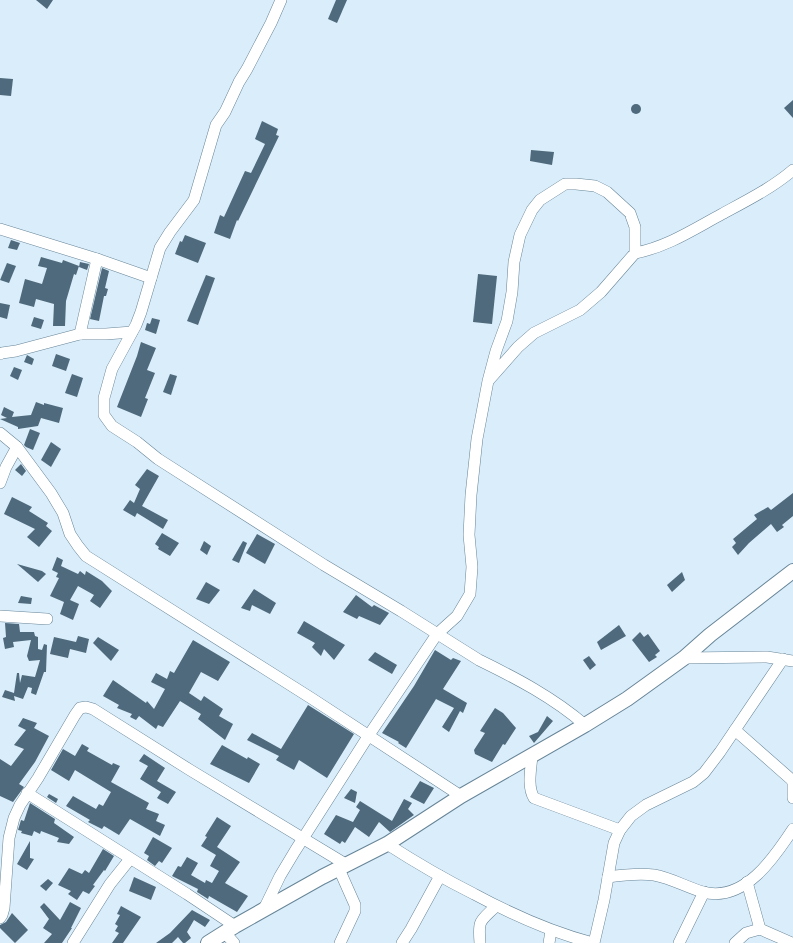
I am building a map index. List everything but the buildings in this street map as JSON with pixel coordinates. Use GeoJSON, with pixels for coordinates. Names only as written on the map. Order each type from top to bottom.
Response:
{"type":"FeatureCollection","features":[{"type":"Feature","properties":{"kind":"street"},"geometry":{"type":"LineString","coordinates":[[281,0],[272,23],[225,112],[216,125],[194,200],[165,238],[160,248],[144,303],[132,332],[112,369],[104,398],[104,415],[112,426],[158,459],[479,660],[509,675],[569,711],[585,725]]}},
{"type":"Feature","properties":{"kind":"street"},"geometry":{"type":"LineString","coordinates":[[635,253],[648,251],[681,237],[749,200],[784,178],[793,170]]}},
{"type":"Feature","properties":{"kind":"street"},"geometry":{"type":"LineString","coordinates":[[264,909],[280,876],[369,735],[437,634],[457,616],[470,594],[472,567],[469,535],[477,439],[488,381],[496,351],[507,321],[512,292],[514,262],[520,235],[532,210],[540,200],[565,184],[595,186],[607,192],[630,213],[636,227],[635,253],[601,292],[580,310],[534,333],[518,347],[488,381]]}},
{"type":"Feature","properties":{"kind":"street"},"geometry":{"type":"LineString","coordinates":[[0,229],[97,259],[151,278]]}},
{"type":"Feature","properties":{"kind":"street"},"geometry":{"type":"LineString","coordinates":[[80,334],[97,259]]}},
{"type":"Feature","properties":{"kind":"street"},"geometry":{"type":"LineString","coordinates":[[1,353],[16,351],[80,334],[132,332]]}},
{"type":"Feature","properties":{"kind":"street"},"geometry":{"type":"LineString","coordinates":[[0,433],[17,447],[51,493],[64,513],[70,534],[86,556],[369,735],[461,796]]}},
{"type":"Feature","properties":{"kind":"street"},"geometry":{"type":"LineString","coordinates":[[0,483],[6,467],[17,447]]}},
{"type":"Feature","properties":{"kind":"street"},"geometry":{"type":"LineString","coordinates":[[208,943],[231,934],[264,909],[387,844],[461,796],[532,756],[627,699],[684,658],[710,635],[793,571]]}},
{"type":"Feature","properties":{"kind":"street"},"geometry":{"type":"LineString","coordinates":[[0,616],[48,619]]}},
{"type":"Feature","properties":{"kind":"street"},"geometry":{"type":"LineString","coordinates":[[684,658],[767,658],[788,660]]}},
{"type":"Feature","properties":{"kind":"street"},"geometry":{"type":"LineString","coordinates":[[387,844],[440,876],[496,906],[551,931],[594,943],[604,900],[614,843],[620,830],[631,816],[646,805],[683,788],[700,777],[788,660]]}},
{"type":"Feature","properties":{"kind":"street"},"geometry":{"type":"LineString","coordinates":[[0,918],[4,908],[11,827],[20,805],[38,778],[75,715],[80,708],[86,707],[93,709],[303,839],[343,867],[355,905],[355,911],[340,943]]}},
{"type":"Feature","properties":{"kind":"street"},"geometry":{"type":"LineString","coordinates":[[735,730],[793,781],[793,798]]}},
{"type":"Feature","properties":{"kind":"street"},"geometry":{"type":"LineString","coordinates":[[532,756],[531,793],[534,798],[620,830]]}},
{"type":"Feature","properties":{"kind":"street"},"geometry":{"type":"LineString","coordinates":[[27,793],[187,894],[231,934]]}},
{"type":"Feature","properties":{"kind":"street"},"geometry":{"type":"LineString","coordinates":[[608,877],[625,875],[653,875],[672,880],[704,892],[724,892],[736,889],[762,869],[793,829]]}},
{"type":"Feature","properties":{"kind":"street"},"geometry":{"type":"LineString","coordinates":[[73,943],[110,884],[130,859]]}},
{"type":"Feature","properties":{"kind":"street"},"geometry":{"type":"LineString","coordinates":[[402,943],[440,876]]}},
{"type":"Feature","properties":{"kind":"street"},"geometry":{"type":"LineString","coordinates":[[747,882],[760,929]]}},
{"type":"Feature","properties":{"kind":"street"},"geometry":{"type":"LineString","coordinates":[[679,943],[704,892]]}},
{"type":"Feature","properties":{"kind":"street"},"geometry":{"type":"LineString","coordinates":[[480,943],[478,927],[480,921],[496,906]]}},
{"type":"Feature","properties":{"kind":"street"},"geometry":{"type":"LineString","coordinates":[[735,943],[746,933],[760,929],[792,943]]}},
{"type":"Feature","properties":{"kind":"street"},"geometry":{"type":"LineString","coordinates":[[549,943],[551,931]]}}]}
